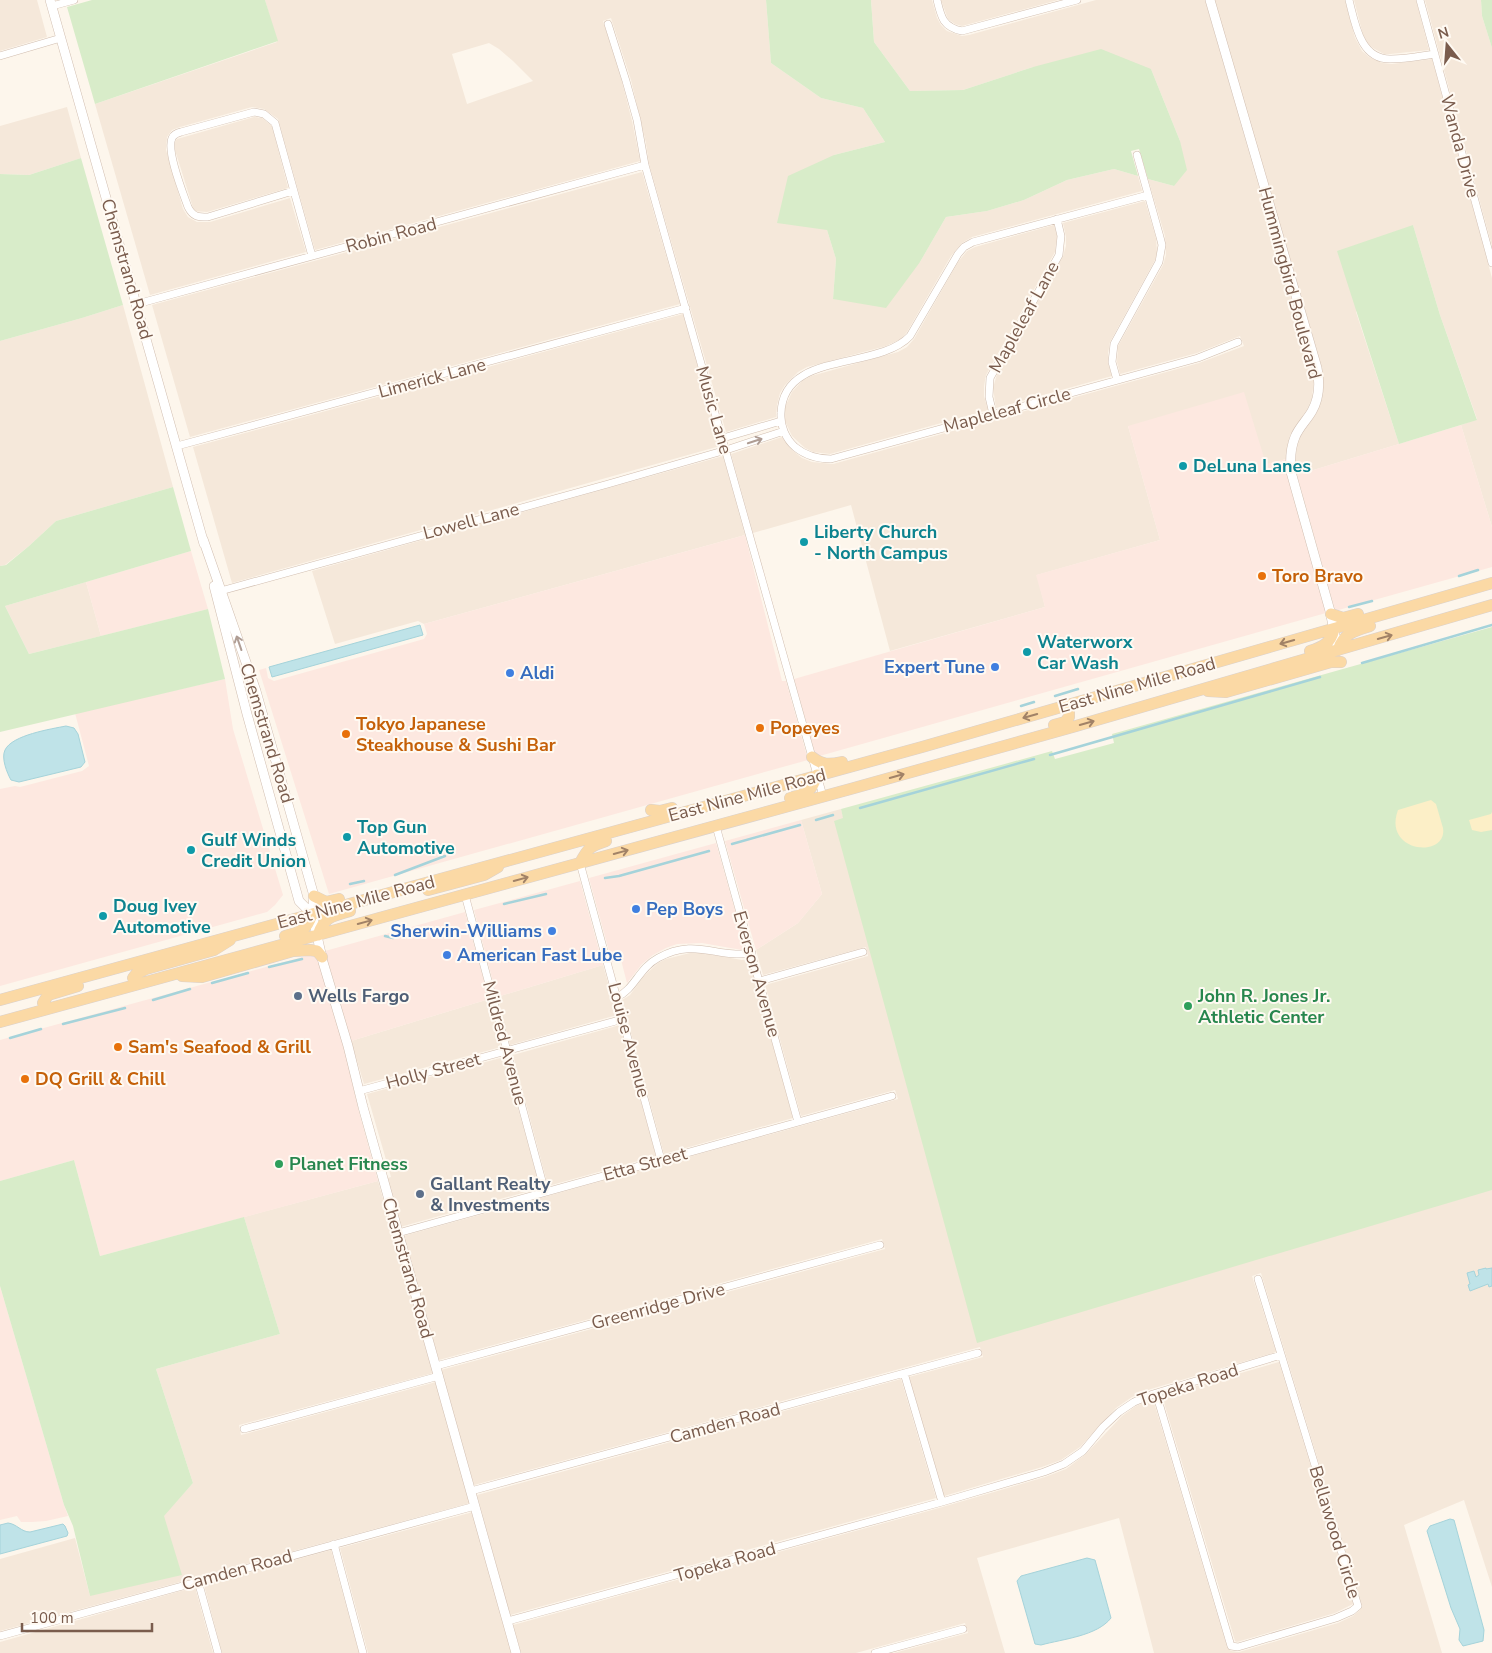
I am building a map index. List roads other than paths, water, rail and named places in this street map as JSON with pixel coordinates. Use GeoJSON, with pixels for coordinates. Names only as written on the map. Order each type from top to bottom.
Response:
{"type":"FeatureCollection","features":[{"type":"Feature","properties":{"kind":"main road"},"geometry":{"type":"LineString","coordinates":[[1331,614],[1343,618],[1353,616],[1492,576]]}},
{"type":"Feature","properties":{"kind":"main road","name":"East Nine Mile Road"},"geometry":{"type":"LineString","coordinates":[[0,1006],[7,997],[922,747],[1492,583]]}},
{"type":"Feature","properties":{"kind":"main road"},"geometry":{"type":"LineString","coordinates":[[1338,650],[1341,642],[1348,634],[1358,630],[1492,590]]}},
{"type":"Feature","properties":{"kind":"main road","name":"East Nine Mile Road"},"geometry":{"type":"LineString","coordinates":[[0,1022],[963,758],[1492,605]]}},
{"type":"Feature","properties":{"kind":"main road"},"geometry":{"type":"LineString","coordinates":[[1110,716],[1128,704],[1324,646],[1329,643],[1334,629]]}},
{"type":"Feature","properties":{"kind":"main road"},"geometry":{"type":"LineString","coordinates":[[1198,691],[1226,692],[1331,662],[1341,662]]}},
{"type":"Feature","properties":{"kind":"main road"},"geometry":{"type":"LineString","coordinates":[[963,758],[1017,736],[1065,722],[1069,717],[1069,705]]}},
{"type":"Feature","properties":{"kind":"main road"},"geometry":{"type":"LineString","coordinates":[[812,757],[819,762],[829,765],[887,749],[922,747]]}},
{"type":"Feature","properties":{"kind":"main road"},"geometry":{"type":"LineString","coordinates":[[716,826],[728,816],[803,794],[813,787],[817,776]]}},
{"type":"Feature","properties":{"kind":"main road"},"geometry":{"type":"LineString","coordinates":[[651,810],[660,811],[764,783],[783,785]]}},
{"type":"Feature","properties":{"kind":"main road"},"geometry":{"type":"LineString","coordinates":[[580,863],[592,845],[615,838],[637,825]]}},
{"type":"Feature","properties":{"kind":"main road"},"geometry":{"type":"LineString","coordinates":[[314,896],[326,902],[336,900],[596,829],[618,830]]}},
{"type":"Feature","properties":{"kind":"main road"},"geometry":{"type":"LineString","coordinates":[[318,935],[322,924],[339,914],[484,875],[511,859]]}},
{"type":"Feature","properties":{"kind":"main road"},"geometry":{"type":"LineString","coordinates":[[0,1014],[292,934],[305,929],[312,914]]}},
{"type":"Feature","properties":{"kind":"main road"},"geometry":{"type":"LineString","coordinates":[[133,978],[136,974],[146,969],[214,950],[237,934]]}},
{"type":"Feature","properties":{"kind":"main road"},"geometry":{"type":"LineString","coordinates":[[168,976],[202,976],[293,951],[317,951],[322,957]]}},
{"type":"Feature","properties":{"kind":"main road"},"geometry":{"type":"LineString","coordinates":[[43,1003],[48,995],[106,975],[113,968]]}},
{"type":"Feature","properties":{"kind":"street"},"geometry":{"type":"LineString","coordinates":[[51,3],[74,0]]}},
{"type":"Feature","properties":{"kind":"street"},"geometry":{"type":"LineString","coordinates":[[937,0],[944,22],[954,29],[962,31],[1077,0]]}},
{"type":"Feature","properties":{"kind":"street","name":"Hummingbird Boulevard"},"geometry":{"type":"LineString","coordinates":[[1210,0],[1317,368],[1319,384],[1316,400],[1312,411],[1294,438],[1290,461],[1291,472],[1331,614],[1338,650]]}},
{"type":"Feature","properties":{"kind":"street"},"geometry":{"type":"LineString","coordinates":[[1349,0],[1359,36],[1370,52],[1383,58],[1391,59],[1435,54]]}},
{"type":"Feature","properties":{"kind":"street","name":"Wanda Drive"},"geometry":{"type":"LineString","coordinates":[[1420,0],[1492,263]]}},
{"type":"Feature","properties":{"kind":"street","name":"Chemstrand Road"},"geometry":{"type":"LineString","coordinates":[[51,3],[218,592],[246,714],[299,901],[312,914]]}},
{"type":"Feature","properties":{"kind":"street","name":"Music Lane"},"geometry":{"type":"LineString","coordinates":[[608,24],[626,80],[637,120],[645,165],[823,796]]}},
{"type":"Feature","properties":{"kind":"street"},"geometry":{"type":"LineString","coordinates":[[0,56],[61,38]]}},
{"type":"Feature","properties":{"kind":"street"},"geometry":{"type":"LineString","coordinates":[[293,191],[208,217],[196,217],[192,215],[188,207],[170,151],[171,140],[174,135],[181,132],[254,112],[264,114],[275,123],[312,256]]}},
{"type":"Feature","properties":{"kind":"street"},"geometry":{"type":"LineString","coordinates":[[1117,380],[1112,362],[1114,344],[1159,262],[1161,254],[1160,237],[1137,155]]}},
{"type":"Feature","properties":{"kind":"street","name":"Robin Road"},"geometry":{"type":"LineString","coordinates":[[137,304],[645,165]]}},
{"type":"Feature","properties":{"kind":"street","name":"Mapleleaf Circle"},"geometry":{"type":"LineString","coordinates":[[1148,194],[973,242],[964,247],[954,259],[910,336],[904,343],[896,348],[809,372],[793,382],[784,396],[781,406],[781,421],[784,431],[795,447],[803,453],[812,457],[831,459],[1198,358],[1238,342]]}},
{"type":"Feature","properties":{"kind":"street","name":"Mapleleaf Lane"},"geometry":{"type":"LineString","coordinates":[[993,414],[988,387],[990,378],[1059,254],[1061,236],[1057,219]]}},
{"type":"Feature","properties":{"kind":"street","name":"Limerick Lane"},"geometry":{"type":"LineString","coordinates":[[177,446],[686,308]]}},
{"type":"Feature","properties":{"kind":"street"},"geometry":{"type":"LineString","coordinates":[[723,438],[781,421]]}},
{"type":"Feature","properties":{"kind":"street"},"geometry":{"type":"LineString","coordinates":[[726,450],[784,431]]}},
{"type":"Feature","properties":{"kind":"street","name":"Lowell Lane"},"geometry":{"type":"LineString","coordinates":[[218,592],[726,450]]}},
{"type":"Feature","properties":{"kind":"street","name":"Chemstrand Road"},"geometry":{"type":"LineString","coordinates":[[218,592],[256,691],[314,896],[312,914],[322,957],[516,1653]]}},
{"type":"Feature","properties":{"kind":"street","name":"Everson Avenue"},"geometry":{"type":"LineString","coordinates":[[716,826],[798,1122]]}},
{"type":"Feature","properties":{"kind":"street","name":"Louise Avenue"},"geometry":{"type":"LineString","coordinates":[[580,863],[661,1160]]}},
{"type":"Feature","properties":{"kind":"street","name":"Mildred Avenue"},"geometry":{"type":"LineString","coordinates":[[465,895],[545,1192]]}},
{"type":"Feature","properties":{"kind":"street"},"geometry":{"type":"LineString","coordinates":[[617,997],[628,991],[645,967],[668,953],[691,948],[742,955],[752,953]]}},
{"type":"Feature","properties":{"kind":"street"},"geometry":{"type":"LineString","coordinates":[[760,981],[863,952]]}},
{"type":"Feature","properties":{"kind":"street","name":"Holly Street"},"geometry":{"type":"LineString","coordinates":[[359,1091],[623,1019]]}},
{"type":"Feature","properties":{"kind":"street","name":"Etta Street"},"geometry":{"type":"LineString","coordinates":[[398,1233],[892,1096]]}},
{"type":"Feature","properties":{"kind":"street","name":"Greenridge Drive"},"geometry":{"type":"LineString","coordinates":[[436,1366],[880,1245]]}},
{"type":"Feature","properties":{"kind":"street","name":"Bellawood Circle"},"geometry":{"type":"LineString","coordinates":[[1156,1393],[1231,1646],[1238,1647],[1336,1618],[1352,1611],[1358,1606],[1258,1279]]}},
{"type":"Feature","properties":{"kind":"street","name":"Camden Road"},"geometry":{"type":"LineString","coordinates":[[471,1491],[978,1353]]}},
{"type":"Feature","properties":{"kind":"street","name":"Topeka Road"},"geometry":{"type":"LineString","coordinates":[[508,1621],[942,1502],[1044,1472],[1064,1464],[1083,1451],[1119,1412],[1134,1402],[1156,1393],[1281,1356]]}},
{"type":"Feature","properties":{"kind":"street"},"geometry":{"type":"LineString","coordinates":[[904,1373],[942,1502]]}},
{"type":"Feature","properties":{"kind":"street"},"geometry":{"type":"LineString","coordinates":[[244,1429],[439,1376]]}},
{"type":"Feature","properties":{"kind":"street","name":"Camden Road"},"geometry":{"type":"LineString","coordinates":[[0,1636],[475,1506]]}},
{"type":"Feature","properties":{"kind":"street"},"geometry":{"type":"LineString","coordinates":[[334,1544],[363,1653]]}},
{"type":"Feature","properties":{"kind":"street"},"geometry":{"type":"LineString","coordinates":[[198,1581],[218,1653]]}},
{"type":"Feature","properties":{"kind":"street"},"geometry":{"type":"LineString","coordinates":[[874,1653],[963,1629]]}},
{"type":"Feature","properties":{"kind":"water"},"geometry":{"type":"Polygon","coordinates":[[[420,625],[423,635],[272,677],[269,667],[420,625]]]}},
{"type":"Feature","properties":{"kind":"water"},"geometry":{"type":"Polygon","coordinates":[[[66,726],[74,728],[78,734],[85,762],[81,767],[19,782],[11,780],[4,761],[4,753],[9,745],[15,740],[32,734],[66,726]]]}},
{"type":"Feature","properties":{"kind":"water"},"geometry":{"type":"Polygon","coordinates":[[[1492,1268],[1492,1286],[1489,1287],[1488,1284],[1470,1291],[1467,1273],[1474,1271],[1476,1277],[1479,1275],[1478,1270],[1492,1268]]]}},
{"type":"Feature","properties":{"kind":"water"},"geometry":{"type":"Polygon","coordinates":[[[1450,1519],[1454,1520],[1484,1630],[1483,1641],[1463,1646],[1459,1640],[1460,1629],[1451,1608],[1427,1531],[1430,1526],[1450,1519]]]}},
{"type":"Feature","properties":{"kind":"water"},"geometry":{"type":"Polygon","coordinates":[[[8,1523],[30,1532],[63,1524],[68,1533],[67,1536],[0,1554],[0,1525],[8,1523]]]}},
{"type":"Feature","properties":{"kind":"water"},"geometry":{"type":"Polygon","coordinates":[[[1087,1558],[1095,1560],[1111,1618],[1105,1624],[1088,1633],[1041,1645],[1035,1644],[1017,1581],[1021,1576],[1087,1558]]]}},
{"type":"Feature","properties":{"kind":"waterway"},"geometry":{"type":"LineString","coordinates":[[1459,576],[1478,570]]}},
{"type":"Feature","properties":{"kind":"waterway"},"geometry":{"type":"LineString","coordinates":[[1349,607],[1372,601]]}},
{"type":"Feature","properties":{"kind":"waterway"},"geometry":{"type":"LineString","coordinates":[[1362,663],[1492,625]]}},
{"type":"Feature","properties":{"kind":"waterway"},"geometry":{"type":"LineString","coordinates":[[1050,755],[1320,677]]}},
{"type":"Feature","properties":{"kind":"waterway"},"geometry":{"type":"LineString","coordinates":[[1055,696],[1078,689]]}},
{"type":"Feature","properties":{"kind":"waterway"},"geometry":{"type":"LineString","coordinates":[[1021,706],[1034,702]]}},
{"type":"Feature","properties":{"kind":"waterway"},"geometry":{"type":"LineString","coordinates":[[860,808],[1034,759]]}},
{"type":"Feature","properties":{"kind":"waterway"},"geometry":{"type":"LineString","coordinates":[[816,820],[833,815]]}},
{"type":"Feature","properties":{"kind":"waterway"},"geometry":{"type":"LineString","coordinates":[[732,844],[800,825]]}},
{"type":"Feature","properties":{"kind":"waterway"},"geometry":{"type":"LineString","coordinates":[[605,878],[619,876],[709,851]]}},
{"type":"Feature","properties":{"kind":"waterway"},"geometry":{"type":"LineString","coordinates":[[395,875],[445,856]]}},
{"type":"Feature","properties":{"kind":"waterway"},"geometry":{"type":"LineString","coordinates":[[350,884],[364,881]]}},
{"type":"Feature","properties":{"kind":"waterway"},"geometry":{"type":"LineString","coordinates":[[504,904],[546,894]]}},
{"type":"Feature","properties":{"kind":"waterway"},"geometry":{"type":"LineString","coordinates":[[385,936],[393,938],[424,930]]}},
{"type":"Feature","properties":{"kind":"waterway"},"geometry":{"type":"LineString","coordinates":[[269,967],[302,959]]}},
{"type":"Feature","properties":{"kind":"waterway"},"geometry":{"type":"LineString","coordinates":[[212,983],[248,973]]}},
{"type":"Feature","properties":{"kind":"waterway"},"geometry":{"type":"LineString","coordinates":[[153,1000],[190,989]]}},
{"type":"Feature","properties":{"kind":"waterway"},"geometry":{"type":"LineString","coordinates":[[63,1024],[125,1008]]}},
{"type":"Feature","properties":{"kind":"waterway"},"geometry":{"type":"LineString","coordinates":[[10,1038],[41,1029]]}},
{"type":"Feature","properties":{"kind":"place","name":"DeLuna Lanes"},"geometry":{"type":"Point","coordinates":[1183,466]}},
{"type":"Feature","properties":{"kind":"place","name":"Liberty Church - North Campus"},"geometry":{"type":"Point","coordinates":[804,542]}},
{"type":"Feature","properties":{"kind":"place","name":"Toro Bravo"},"geometry":{"type":"Point","coordinates":[1262,576]}},
{"type":"Feature","properties":{"kind":"place","name":"Waterworx Car Wash"},"geometry":{"type":"Point","coordinates":[1027,652]}},
{"type":"Feature","properties":{"kind":"place","name":"Expert Tune"},"geometry":{"type":"Point","coordinates":[995,667]}},
{"type":"Feature","properties":{"kind":"place","name":"Aldi"},"geometry":{"type":"Point","coordinates":[510,673]}},
{"type":"Feature","properties":{"kind":"place","name":"Popeyes"},"geometry":{"type":"Point","coordinates":[760,728]}},
{"type":"Feature","properties":{"kind":"place","name":"Tokyo Japanese Steakhouse & Sushi Bar"},"geometry":{"type":"Point","coordinates":[346,734]}},
{"type":"Feature","properties":{"kind":"place","name":"Top Gun Automotive"},"geometry":{"type":"Point","coordinates":[347,837]}},
{"type":"Feature","properties":{"kind":"place","name":"Gulf Winds Credit Union"},"geometry":{"type":"Point","coordinates":[191,850]}},
{"type":"Feature","properties":{"kind":"place","name":"Pep Boys"},"geometry":{"type":"Point","coordinates":[636,909]}},
{"type":"Feature","properties":{"kind":"place","name":"Doug Ivey Automotive"},"geometry":{"type":"Point","coordinates":[103,916]}},
{"type":"Feature","properties":{"kind":"place","name":"Sherwin-Williams"},"geometry":{"type":"Point","coordinates":[552,931]}},
{"type":"Feature","properties":{"kind":"place","name":"American Fast Lube"},"geometry":{"type":"Point","coordinates":[447,955]}},
{"type":"Feature","properties":{"kind":"place","name":"Wells Fargo"},"geometry":{"type":"Point","coordinates":[298,996]}},
{"type":"Feature","properties":{"kind":"place","name":"John R. Jones Jr. Athletic Center"},"geometry":{"type":"Point","coordinates":[1188,1006]}},
{"type":"Feature","properties":{"kind":"place","name":"Sam's Seafood & Grill"},"geometry":{"type":"Point","coordinates":[118,1047]}},
{"type":"Feature","properties":{"kind":"place","name":"DQ Grill & Chill"},"geometry":{"type":"Point","coordinates":[25,1079]}},
{"type":"Feature","properties":{"kind":"place","name":"Planet Fitness"},"geometry":{"type":"Point","coordinates":[279,1164]}},
{"type":"Feature","properties":{"kind":"place","name":"Gallant Realty & Investments"},"geometry":{"type":"Point","coordinates":[420,1194]}}]}
